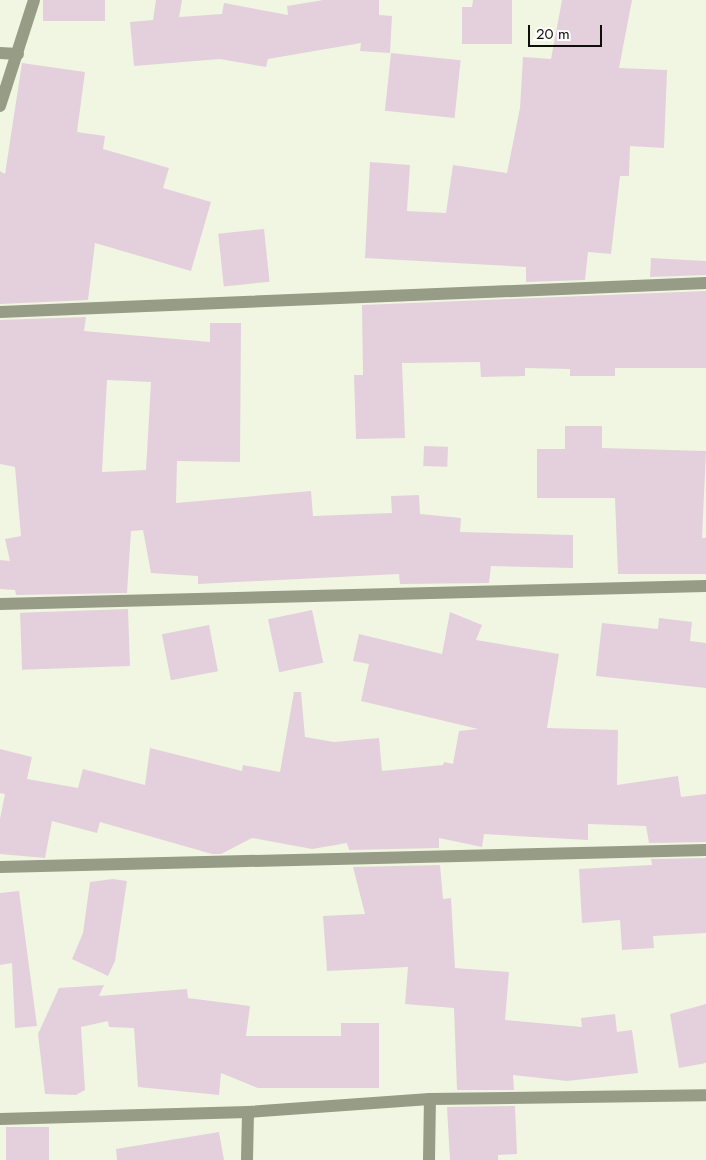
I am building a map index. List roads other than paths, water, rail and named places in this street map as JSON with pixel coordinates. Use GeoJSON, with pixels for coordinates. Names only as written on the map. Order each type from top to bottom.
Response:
{"type":"FeatureCollection","features":[{"type":"Feature","properties":{"kind":"street"},"geometry":{"type":"LineString","coordinates":[[0,106],[34,0]]}},
{"type":"Feature","properties":{"kind":"street"},"geometry":{"type":"LineString","coordinates":[[0,53],[18,54]]}},
{"type":"Feature","properties":{"kind":"street"},"geometry":{"type":"LineString","coordinates":[[0,312],[706,284]]}},
{"type":"Feature","properties":{"kind":"street"},"geometry":{"type":"LineString","coordinates":[[0,604],[706,586]]}},
{"type":"Feature","properties":{"kind":"street"},"geometry":{"type":"LineString","coordinates":[[0,867],[706,850]]}},
{"type":"Feature","properties":{"kind":"street"},"geometry":{"type":"LineString","coordinates":[[0,1119],[248,1112],[430,1098],[706,1095]]}},
{"type":"Feature","properties":{"kind":"street"},"geometry":{"type":"LineString","coordinates":[[429,1160],[430,1098]]}},
{"type":"Feature","properties":{"kind":"street"},"geometry":{"type":"LineString","coordinates":[[247,1160],[248,1112]]}}]}
